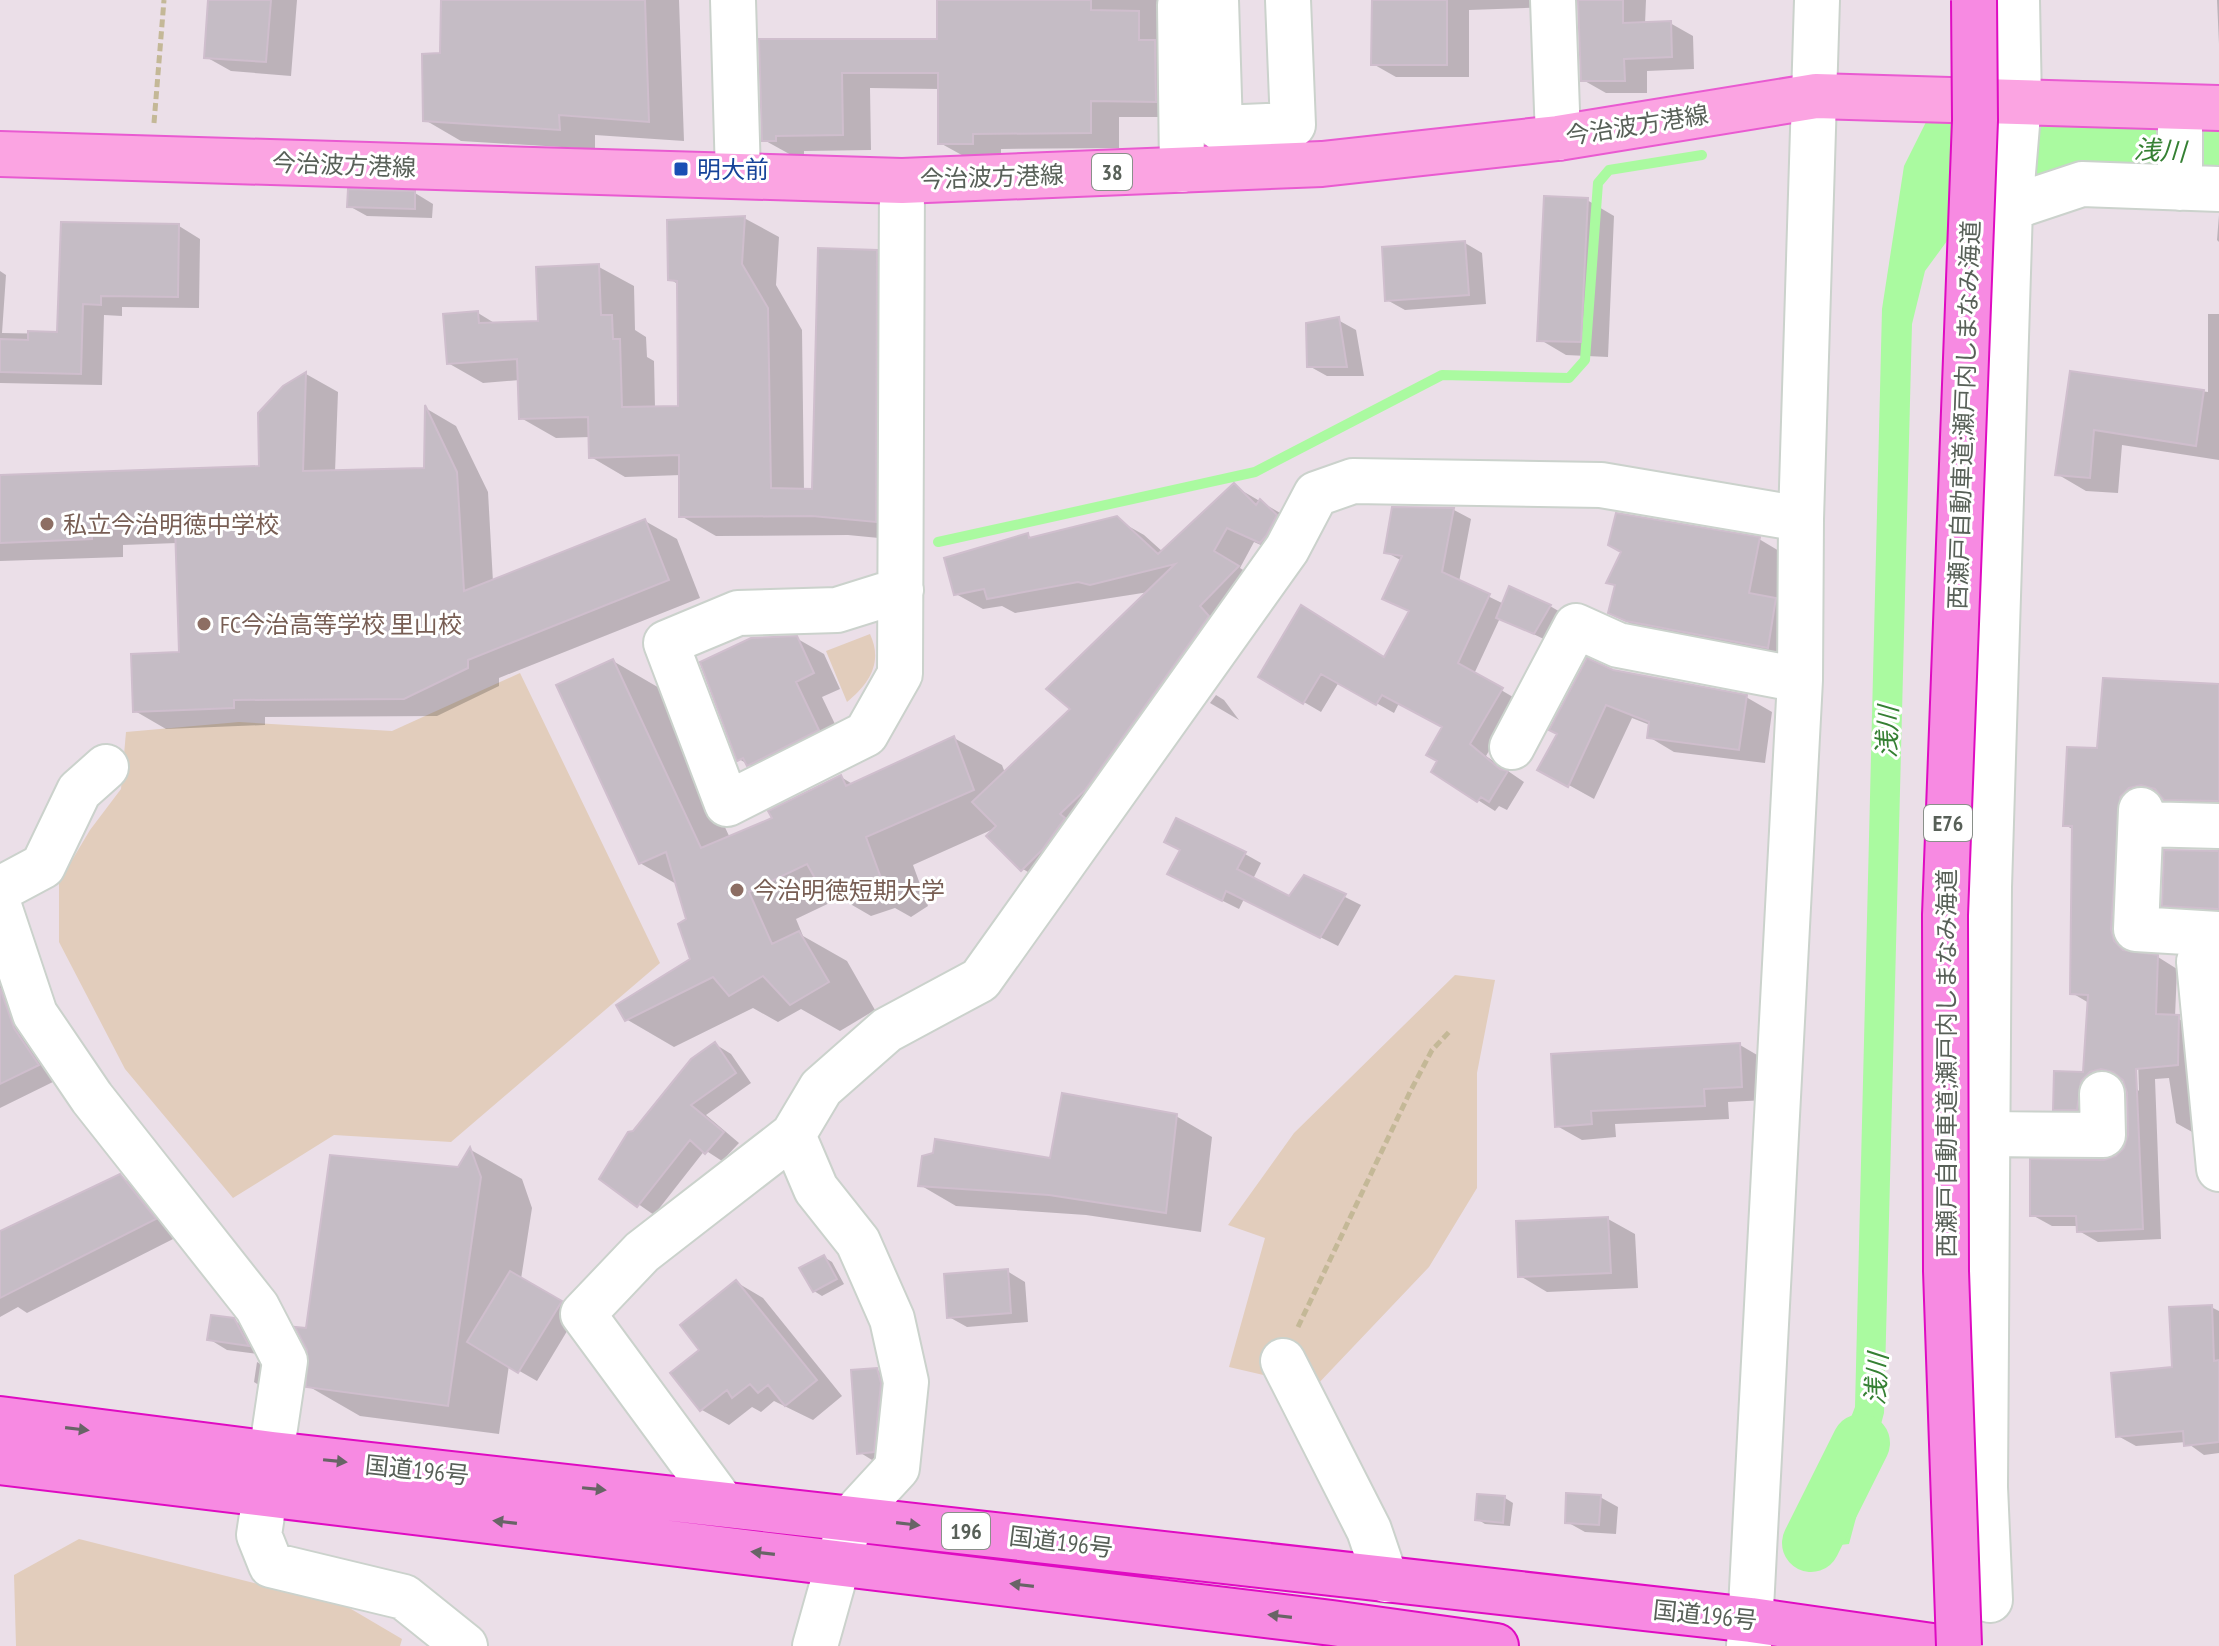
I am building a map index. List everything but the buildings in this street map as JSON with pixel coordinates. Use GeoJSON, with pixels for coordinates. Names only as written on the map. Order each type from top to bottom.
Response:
{"type":"FeatureCollection","features":[{"type":"Feature","properties":{"kind":"highway","name":"西瀬戸自動車道;瀬戸内しまなみ海道"},"geometry":{"type":"LineString","coordinates":[[1959,1646],[1946,1271],[1945,915],[1975,120],[1974,0]]}},
{"type":"Feature","properties":{"kind":"highway","name":"国道196号"},"geometry":{"type":"LineString","coordinates":[[0,1419],[269,1474],[838,1562],[1334,1634],[1496,1646]]}},
{"type":"Feature","properties":{"kind":"highway","name":"国道196号"},"geometry":{"type":"LineString","coordinates":[[0,1462],[269,1474],[722,1503],[1386,1580],[1750,1633],[1932,1646]]}},
{"type":"Feature","properties":{"kind":"main road","name":"今治波方港線"},"geometry":{"type":"LineString","coordinates":[[0,154],[902,181],[1182,170],[1294,145],[1558,138],[1816,96],[2193,108]]}},
{"type":"Feature","properties":{"kind":"street"},"geometry":{"type":"LineString","coordinates":[[733,0],[738,175]]}},
{"type":"Feature","properties":{"kind":"street"},"geometry":{"type":"LineString","coordinates":[[1198,2],[1220,128],[1294,145],[1288,0]]}},
{"type":"Feature","properties":{"kind":"street"},"geometry":{"type":"LineString","coordinates":[[1553,0],[1558,138]]}},
{"type":"Feature","properties":{"kind":"street"},"geometry":{"type":"LineString","coordinates":[[1750,1633],[1800,680],[1801,519],[1817,0]]}},
{"type":"Feature","properties":{"kind":"street"},"geometry":{"type":"LineString","coordinates":[[1990,1600],[1985,1487],[1989,887],[2010,208],[2019,102],[2017,0]]}},
{"type":"Feature","properties":{"kind":"street"},"geometry":{"type":"LineString","coordinates":[[1182,170],[1198,2]]}},
{"type":"Feature","properties":{"kind":"street"},"geometry":{"type":"LineString","coordinates":[[2010,208],[2082,184],[2193,187],[2193,108]]}},
{"type":"Feature","properties":{"kind":"street"},"geometry":{"type":"LineString","coordinates":[[901,590],[837,610],[738,613],[666,643],[727,804],[866,734],[900,674],[901,590],[902,181]]}},
{"type":"Feature","properties":{"kind":"street"},"geometry":{"type":"LineString","coordinates":[[722,1503],[583,1314],[642,1252],[793,1135],[821,1088],[887,1030],[980,980],[1287,549],[1316,494],[1353,481],[1601,485],[1801,519]]}},
{"type":"Feature","properties":{"kind":"street"},"geometry":{"type":"LineString","coordinates":[[1512,747],[1576,626],[1618,645],[1800,680]]}},
{"type":"Feature","properties":{"kind":"street"},"geometry":{"type":"LineString","coordinates":[[0,889],[43,866],[79,791],[106,767]]}},
{"type":"Feature","properties":{"kind":"street"},"geometry":{"type":"LineString","coordinates":[[2219,826],[2141,817],[2136,929],[2219,934]]}},
{"type":"Feature","properties":{"kind":"street"},"geometry":{"type":"LineString","coordinates":[[0,909],[35,1014],[92,1098],[257,1307],[285,1361],[259,1535],[271,1565],[404,1597],[465,1646]]}},
{"type":"Feature","properties":{"kind":"street"},"geometry":{"type":"LineString","coordinates":[[2219,941],[2199,962],[2219,1169]]}},
{"type":"Feature","properties":{"kind":"street"},"geometry":{"type":"LineString","coordinates":[[1988,1134],[2103,1135],[2102,1094]]}},
{"type":"Feature","properties":{"kind":"street"},"geometry":{"type":"LineString","coordinates":[[793,1135],[816,1189],[858,1242],[892,1319],[906,1382],[897,1468],[851,1518],[815,1646]]}},
{"type":"Feature","properties":{"kind":"street"},"geometry":{"type":"LineString","coordinates":[[1283,1361],[1369,1530],[1386,1580]]}},
{"type":"Feature","properties":{"kind":"path"},"geometry":{"type":"LineString","coordinates":[[152,160],[164,0]]}},
{"type":"Feature","properties":{"kind":"path"},"geometry":{"type":"LineString","coordinates":[[1283,1361],[1410,1092],[1432,1050],[1450,1031]]}},
{"type":"Feature","properties":{"kind":"shaded area"},"geometry":{"type":"Polygon","coordinates":[[[870,634],[875,654],[872,671],[868,680],[847,702],[826,651],[870,634]]]}},
{"type":"Feature","properties":{"kind":"shaded area"},"geometry":{"type":"Polygon","coordinates":[[[520,673],[660,963],[451,1142],[334,1135],[233,1198],[125,1069],[59,942],[59,882],[90,830],[121,789],[126,732],[239,722],[392,731],[520,673]]]}},
{"type":"Feature","properties":{"kind":"shaded area"},"geometry":{"type":"Polygon","coordinates":[[[1455,975],[1495,980],[1477,1073],[1477,1188],[1429,1267],[1315,1387],[1229,1367],[1265,1238],[1228,1225],[1294,1133],[1455,975]]]}},
{"type":"Feature","properties":{"kind":"shaded area"},"geometry":{"type":"Polygon","coordinates":[[[79,1539],[346,1606],[402,1639],[400,1646],[16,1646],[14,1575],[79,1539]]]}},
{"type":"Feature","properties":{"kind":"water"},"geometry":{"type":"Polygon","coordinates":[[[1926,122],[2219,131],[2219,177],[1958,226],[1925,271],[1912,324],[1884,1413],[1849,1544],[1831,1546],[1825,1485],[1855,1407],[1882,309],[1904,166],[1926,122]]]}},
{"type":"Feature","properties":{"kind":"waterway"},"geometry":{"type":"LineString","coordinates":[[938,542],[1255,472],[1442,375],[1569,378],[1585,360],[1598,183],[1609,170],[1702,155]]}},
{"type":"Feature","properties":{"kind":"waterway","name":"浅川"},"geometry":{"type":"LineString","coordinates":[[1811,1543],[1861,1443]]}},
{"type":"Feature","properties":{"kind":"place","name":"明大前"},"geometry":{"type":"Point","coordinates":[681,169]}},
{"type":"Feature","properties":{"kind":"place","name":"私立今治明徳中学校"},"geometry":{"type":"Point","coordinates":[47,524]}},
{"type":"Feature","properties":{"kind":"place","name":"FC今治高等学校 里山校"},"geometry":{"type":"Point","coordinates":[204,624]}},
{"type":"Feature","properties":{"kind":"place","name":"今治明徳短期大学"},"geometry":{"type":"Point","coordinates":[737,890]}}]}
